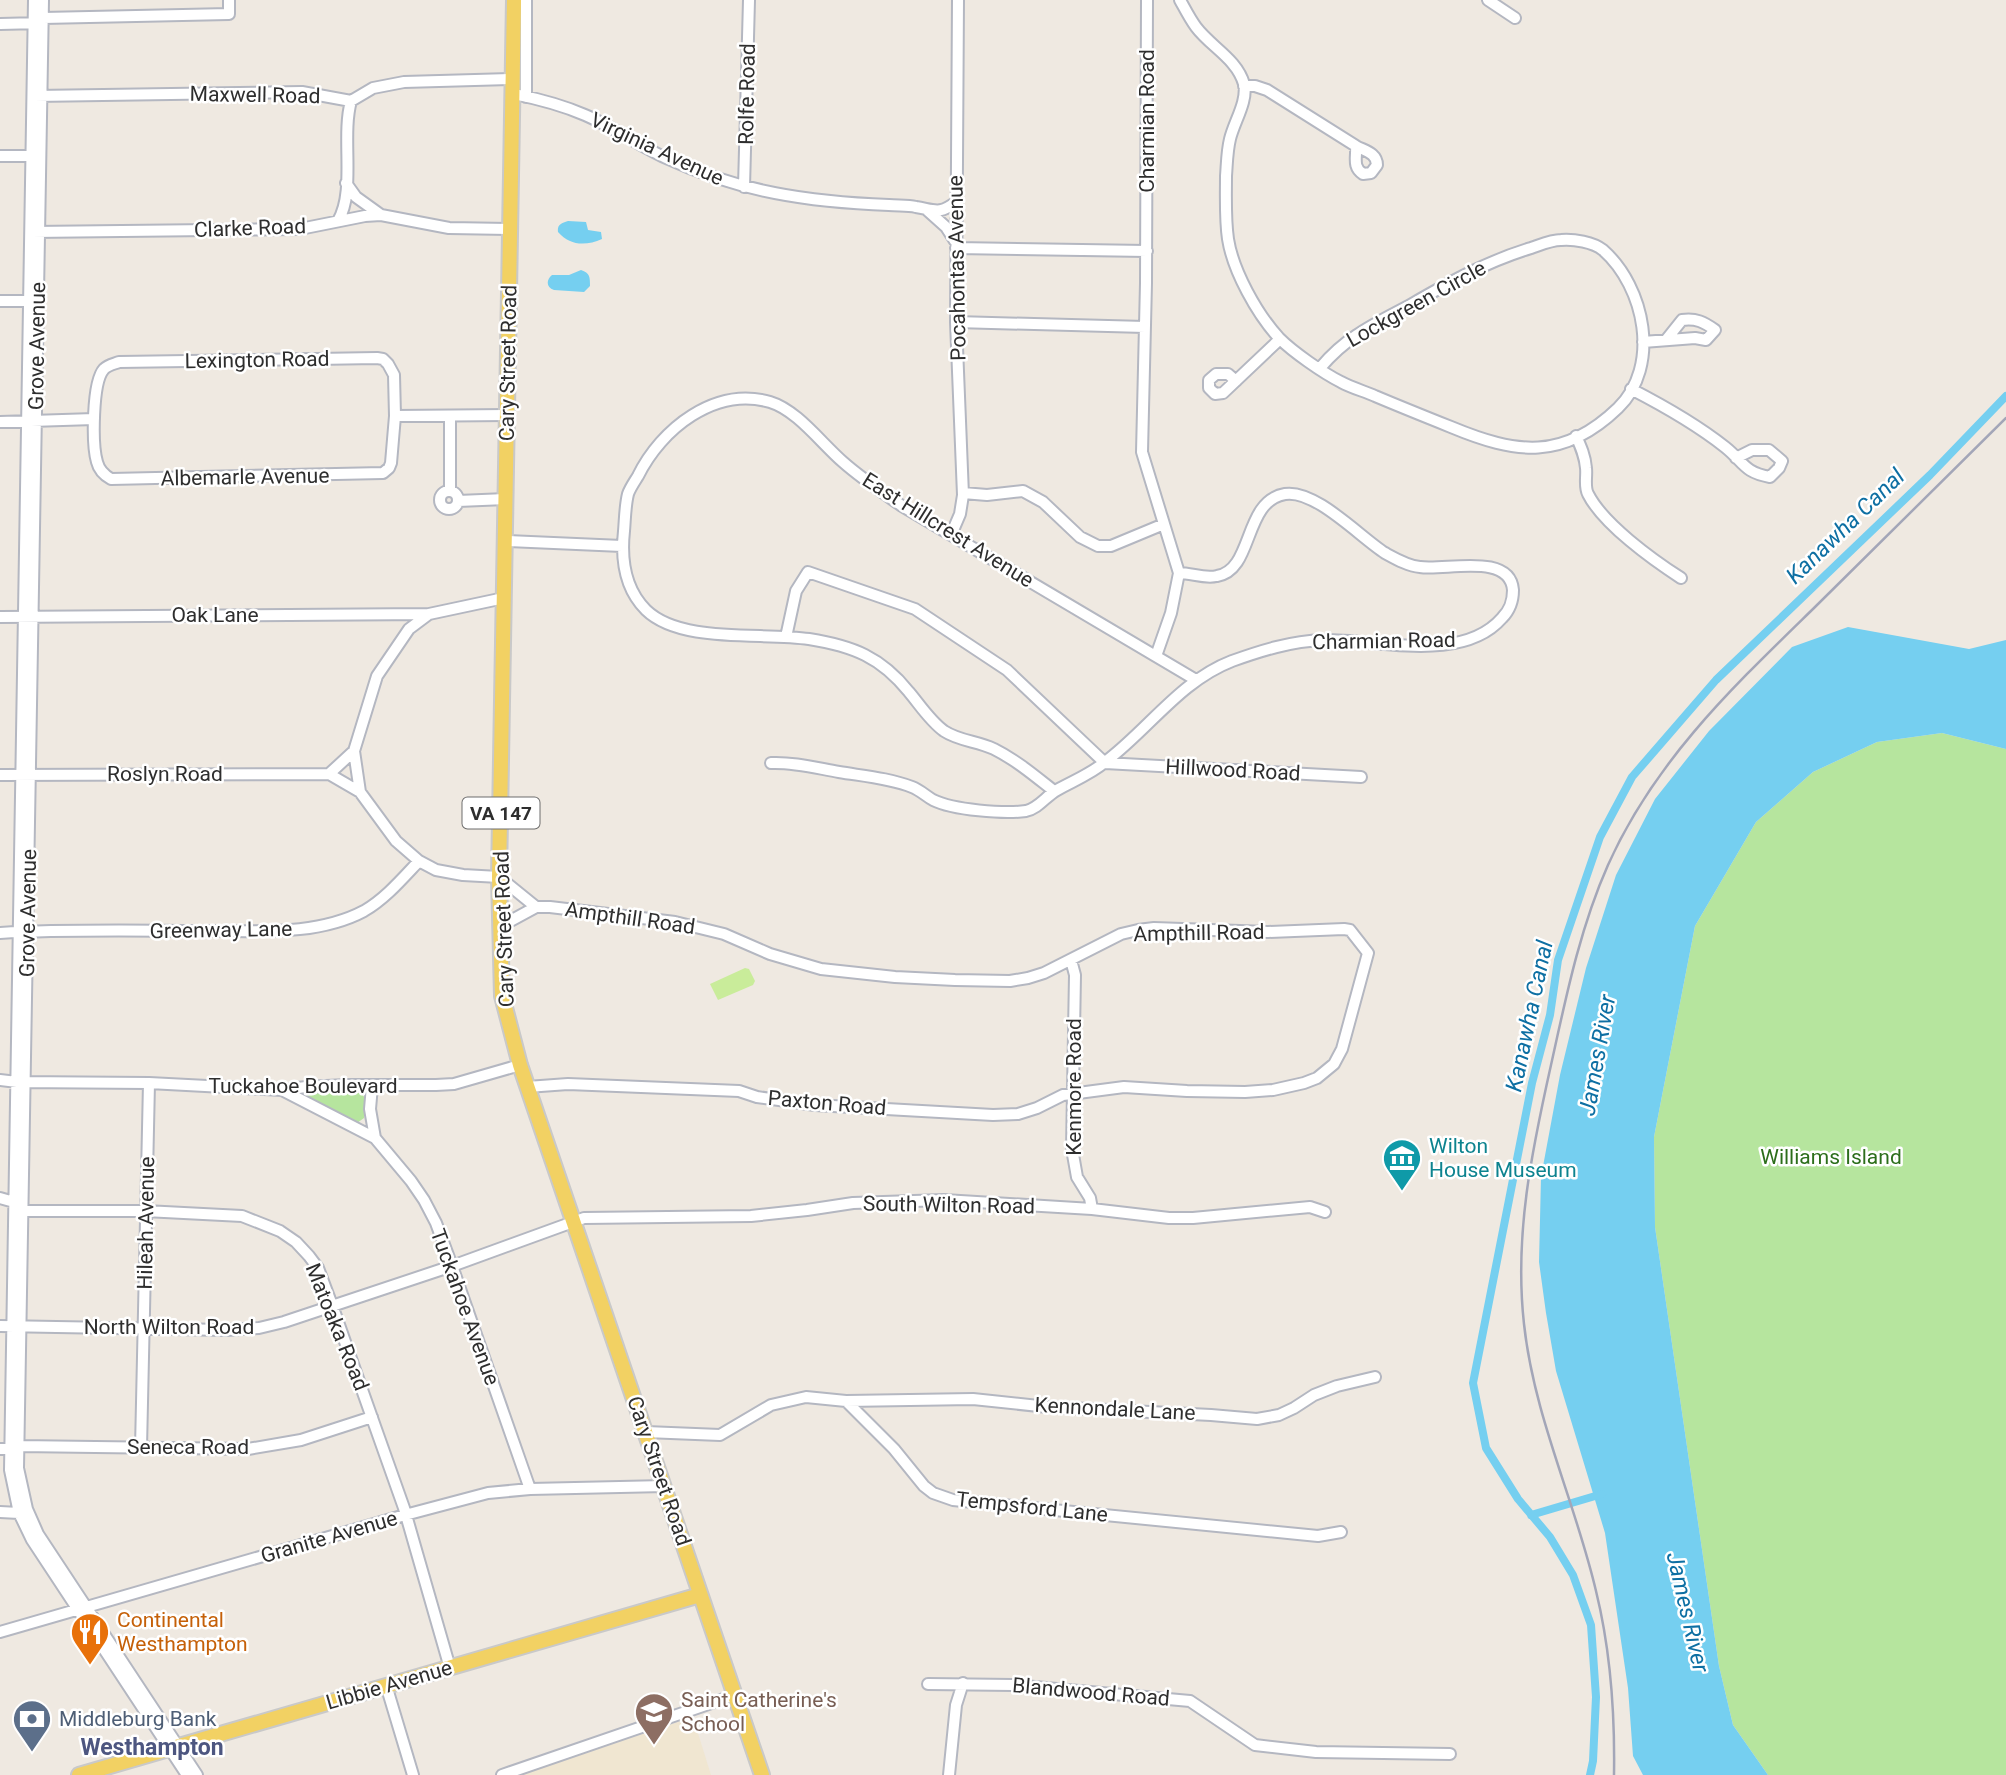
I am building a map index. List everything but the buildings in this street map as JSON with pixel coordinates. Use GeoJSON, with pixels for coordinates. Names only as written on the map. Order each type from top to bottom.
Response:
{"type":"FeatureCollection","features":[{"type":"Feature","properties":{"kind":"main road","name":"Cary Street Road"},"geometry":{"type":"LineString","coordinates":[[514,0],[518,90],[509,229],[499,877],[502,996],[527,1087],[762,1775]]}},
{"type":"Feature","properties":{"kind":"main road","name":"Libbie Avenue"},"geometry":{"type":"LineString","coordinates":[[79,1775],[700,1595]]}},
{"type":"Feature","properties":{"kind":"street","name":"Grove Avenue"},"geometry":{"type":"LineString","coordinates":[[34,0],[40,21]]}},
{"type":"Feature","properties":{"kind":"street","name":"Grove Avenue"},"geometry":{"type":"LineString","coordinates":[[43,0],[37,95],[17,1326],[10,1447],[12,1485],[19,1513],[32,1540],[82,1609],[173,1747],[187,1775]]}},
{"type":"Feature","properties":{"kind":"street"},"geometry":{"type":"LineString","coordinates":[[0,24],[229,14],[229,0]]}},
{"type":"Feature","properties":{"kind":"street"},"geometry":{"type":"LineString","coordinates":[[518,90],[526,0]]}},
{"type":"Feature","properties":{"kind":"street","name":"Rolfe Road"},"geometry":{"type":"LineString","coordinates":[[744,187],[749,0]]}},
{"type":"Feature","properties":{"kind":"street","name":"Pocahontas Avenue"},"geometry":{"type":"LineString","coordinates":[[951,535],[960,514],[963,493],[956,322],[958,0]]}},
{"type":"Feature","properties":{"kind":"street","name":"Charmian Road"},"geometry":{"type":"LineString","coordinates":[[1147,0],[1147,251],[1142,452],[1179,573],[1171,613],[1156,656]]}},
{"type":"Feature","properties":{"kind":"street"},"geometry":{"type":"LineString","coordinates":[[1180,0],[1196,27],[1225,55],[1244,86],[1267,90],[1356,146]]}},
{"type":"Feature","properties":{"kind":"street"},"geometry":{"type":"LineString","coordinates":[[1489,0],[1515,18]]}},
{"type":"Feature","properties":{"kind":"street","name":"Maxwell Road"},"geometry":{"type":"LineString","coordinates":[[37,95],[302,92],[351,101],[373,88],[404,82],[518,90]]}},
{"type":"Feature","properties":{"kind":"street","name":"Lockgreen Circle"},"geometry":{"type":"LineString","coordinates":[[1244,86],[1243,100],[1231,136],[1226,178],[1228,240],[1234,259],[1251,298],[1280,339],[1320,368],[1340,382],[1483,441],[1513,448],[1535,449],[1563,444],[1597,425],[1620,406],[1636,382],[1643,359],[1644,328],[1634,296],[1621,272],[1601,249],[1585,242],[1559,240],[1475,268],[1358,334],[1335,351],[1320,368]]}},
{"type":"Feature","properties":{"kind":"street","name":"Virginia Avenue"},"geometry":{"type":"LineString","coordinates":[[518,90],[587,116],[664,157],[744,187],[819,200],[941,211],[956,202]]}},
{"type":"Feature","properties":{"kind":"street"},"geometry":{"type":"LineString","coordinates":[[338,221],[345,206],[347,114],[351,101]]}},
{"type":"Feature","properties":{"kind":"street"},"geometry":{"type":"LineString","coordinates":[[0,156],[36,156]]}},
{"type":"Feature","properties":{"kind":"street"},"geometry":{"type":"LineString","coordinates":[[346,183],[356,197],[381,215]]}},
{"type":"Feature","properties":{"kind":"street"},"geometry":{"type":"LineString","coordinates":[[927,210],[946,227],[956,245],[1147,251]]}},
{"type":"Feature","properties":{"kind":"street","name":"Clarke Road"},"geometry":{"type":"LineString","coordinates":[[35,232],[300,229],[381,215],[449,228],[509,229]]}},
{"type":"Feature","properties":{"kind":"street"},"geometry":{"type":"LineString","coordinates":[[0,301],[34,301]]}},
{"type":"Feature","properties":{"kind":"street"},"geometry":{"type":"LineString","coordinates":[[956,322],[1145,327]]}},
{"type":"Feature","properties":{"kind":"street"},"geometry":{"type":"LineString","coordinates":[[1236,381],[1280,339]]}},
{"type":"Feature","properties":{"kind":"street"},"geometry":{"type":"LineString","coordinates":[[1643,342],[1666,340]]}},
{"type":"Feature","properties":{"kind":"street","name":"Lexington Road"},"geometry":{"type":"LineString","coordinates":[[94,419],[101,374],[110,365],[119,362],[377,358],[383,359],[393,370],[395,416]]}},
{"type":"Feature","properties":{"kind":"street"},"geometry":{"type":"LineString","coordinates":[[1631,389],[1680,415],[1728,449],[1735,458]]}},
{"type":"Feature","properties":{"kind":"street","name":"East Hillcrest Avenue"},"geometry":{"type":"LineString","coordinates":[[1054,792],[1019,764],[994,749],[944,731],[933,722],[894,674],[879,662],[857,651],[830,643],[786,636],[699,632],[669,625],[657,619],[637,601],[630,587],[622,546],[628,494],[646,458],[656,446],[687,419],[716,403],[751,399],[769,402],[792,414],[842,461],[902,506],[1196,680]]}},
{"type":"Feature","properties":{"kind":"street"},"geometry":{"type":"LineString","coordinates":[[395,416],[508,415]]}},
{"type":"Feature","properties":{"kind":"street","name":"Albemarle Avenue"},"geometry":{"type":"LineString","coordinates":[[94,419],[97,462],[103,474],[111,479],[383,473],[391,463],[395,416]]}},
{"type":"Feature","properties":{"kind":"street"},"geometry":{"type":"LineString","coordinates":[[450,416],[454,496],[506,499]]}},
{"type":"Feature","properties":{"kind":"street"},"geometry":{"type":"LineString","coordinates":[[0,422],[94,419]]}},
{"type":"Feature","properties":{"kind":"street"},"geometry":{"type":"LineString","coordinates":[[1577,436],[1586,468],[1587,492],[1602,514],[1633,543],[1681,579]]}},
{"type":"Feature","properties":{"kind":"street"},"geometry":{"type":"LineString","coordinates":[[963,493],[987,495],[1023,491],[1043,502],[1080,537],[1098,546],[1111,547],[1164,524]]}},
{"type":"Feature","properties":{"kind":"street","name":"Charmian Road"},"geometry":{"type":"LineString","coordinates":[[771,762],[788,762],[876,777],[912,787],[933,800],[950,806],[1027,811],[1105,763],[1196,680],[1226,663],[1299,642],[1341,640],[1421,645],[1467,640],[1492,630],[1508,612],[1513,588],[1508,576],[1492,567],[1432,568],[1410,565],[1386,553],[1330,511],[1299,494],[1279,495],[1267,503],[1256,517],[1239,558],[1229,571],[1217,576],[1179,573]]}},
{"type":"Feature","properties":{"kind":"street"},"geometry":{"type":"LineString","coordinates":[[506,541],[622,546]]}},
{"type":"Feature","properties":{"kind":"street"},"geometry":{"type":"LineString","coordinates":[[786,636],[796,591],[808,572],[915,609],[1007,670],[1105,763]]}},
{"type":"Feature","properties":{"kind":"street","name":"Oak Lane"},"geometry":{"type":"LineString","coordinates":[[0,617],[429,614],[504,598]]}},
{"type":"Feature","properties":{"kind":"street"},"geometry":{"type":"LineString","coordinates":[[360,792],[354,751],[377,676],[409,629],[429,614]]}},
{"type":"Feature","properties":{"kind":"street"},"geometry":{"type":"LineString","coordinates":[[354,751],[329,774],[360,792],[396,841],[419,862],[436,870],[499,877]]}},
{"type":"Feature","properties":{"kind":"street","name":"Hillwood Road"},"geometry":{"type":"LineString","coordinates":[[1105,763],[1361,777]]}},
{"type":"Feature","properties":{"kind":"street","name":"Roslyn Road"},"geometry":{"type":"LineString","coordinates":[[0,775],[329,774]]}},
{"type":"Feature","properties":{"kind":"street","name":"Greenway Lane"},"geometry":{"type":"LineString","coordinates":[[0,933],[238,931],[320,926],[352,916],[375,903],[419,862]]}},
{"type":"Feature","properties":{"kind":"street","name":"Ampthill Road"},"geometry":{"type":"LineString","coordinates":[[499,877],[536,907]]}},
{"type":"Feature","properties":{"kind":"street","name":"Ampthill Road"},"geometry":{"type":"LineString","coordinates":[[501,926],[536,907],[550,906],[675,922],[724,934],[770,954],[821,969],[955,980],[1010,981],[1044,973],[1121,934],[1138,930],[1268,932],[1344,929],[1350,930],[1368,953],[1342,1048],[1335,1064],[1317,1079],[1273,1090],[1245,1092],[1124,1087]]}},
{"type":"Feature","properties":{"kind":"street","name":"Kenmore Road"},"geometry":{"type":"LineString","coordinates":[[1070,960],[1075,975],[1072,1149],[1077,1177],[1090,1198],[1092,1209]]}},
{"type":"Feature","properties":{"kind":"street","name":"Tuckahoe Boulevard"},"geometry":{"type":"LineString","coordinates":[[0,1080],[149,1083],[282,1090],[306,1087],[454,1084],[520,1065]]}},
{"type":"Feature","properties":{"kind":"street","name":"Hileah Avenue"},"geometry":{"type":"LineString","coordinates":[[141,1447],[149,1083]]}},
{"type":"Feature","properties":{"kind":"street","name":"Paxton Road"},"geometry":{"type":"LineString","coordinates":[[527,1087],[568,1084],[739,1091],[757,1097],[815,1105],[993,1115],[1018,1114],[1063,1095],[1124,1087]]}},
{"type":"Feature","properties":{"kind":"street"},"geometry":{"type":"LineString","coordinates":[[372,1086],[370,1109],[374,1139]]}},
{"type":"Feature","properties":{"kind":"street","name":"Tuckahoe Avenue"},"geometry":{"type":"LineString","coordinates":[[282,1090],[374,1139],[424,1200],[452,1266],[530,1489]]}},
{"type":"Feature","properties":{"kind":"street","name":"Matoaka Road"},"geometry":{"type":"LineString","coordinates":[[0,1198],[18,1206],[242,1216],[280,1231],[296,1242],[318,1268],[332,1305],[405,1515],[450,1668]]}},
{"type":"Feature","properties":{"kind":"street","name":"South Wilton Road"},"geometry":{"type":"LineString","coordinates":[[573,1221],[584,1218],[751,1216],[853,1203],[944,1200],[1092,1209],[1169,1218],[1310,1207],[1325,1212]]}},
{"type":"Feature","properties":{"kind":"street","name":"North Wilton Road"},"geometry":{"type":"LineString","coordinates":[[0,1326],[226,1331],[259,1328],[452,1266],[573,1221]]}},
{"type":"Feature","properties":{"kind":"street","name":"Kennondale Lane"},"geometry":{"type":"LineString","coordinates":[[846,1401],[973,1399],[1048,1408],[1257,1419],[1279,1415],[1314,1395],[1337,1386],[1375,1377]]}},
{"type":"Feature","properties":{"kind":"street"},"geometry":{"type":"LineString","coordinates":[[646,1432],[720,1435],[771,1405],[806,1397],[846,1401]]}},
{"type":"Feature","properties":{"kind":"street","name":"Tempsford Lane"},"geometry":{"type":"LineString","coordinates":[[846,1401],[894,1449],[924,1486],[942,1498],[1318,1536],[1341,1532]]}},
{"type":"Feature","properties":{"kind":"street","name":"Seneca Road"},"geometry":{"type":"LineString","coordinates":[[10,1447],[248,1449],[301,1440],[372,1417]]}},
{"type":"Feature","properties":{"kind":"street","name":"Grove Avenue"},"geometry":{"type":"LineString","coordinates":[[10,1447],[32,1522],[82,1609]]}},
{"type":"Feature","properties":{"kind":"street","name":"Granite Avenue"},"geometry":{"type":"LineString","coordinates":[[0,1632],[488,1493],[530,1489],[664,1486]]}},
{"type":"Feature","properties":{"kind":"street"},"geometry":{"type":"LineString","coordinates":[[0,1512],[19,1513]]}},
{"type":"Feature","properties":{"kind":"street"},"geometry":{"type":"LineString","coordinates":[[949,1775],[956,1706],[963,1683]]}},
{"type":"Feature","properties":{"kind":"street","name":"Blandwood Road"},"geometry":{"type":"LineString","coordinates":[[928,1684],[1013,1685],[1190,1701],[1255,1745],[1316,1752],[1450,1754]]}},
{"type":"Feature","properties":{"kind":"street"},"geometry":{"type":"LineString","coordinates":[[386,1685],[413,1775]]}},
{"type":"Feature","properties":{"kind":"street"},"geometry":{"type":"LineString","coordinates":[[502,1775],[735,1695]]}},
{"type":"Feature","properties":{"kind":"street","name":"Grove Avenue"},"geometry":{"type":"LineString","coordinates":[[173,1747],[197,1775]]}},
{"type":"Feature","properties":{"kind":"shaded area","name":"Saint Catherine's School"},"geometry":{"type":"Polygon","coordinates":[[[693,1717],[711,1775],[520,1775],[693,1717]]]}},
{"type":"Feature","properties":{"kind":"green space","name":"Williams Island"},"geometry":{"type":"Polygon","coordinates":[[[1942,733],[2006,749],[2006,1775],[1768,1775],[1733,1725],[1719,1666],[1655,1227],[1654,1137],[1695,926],[1756,822],[1813,772],[1877,742],[1942,733]]]}},
{"type":"Feature","properties":{"kind":"green space"},"geometry":{"type":"Polygon","coordinates":[[[745,968],[749,969],[755,981],[753,985],[718,1000],[710,984],[745,968]]]}},
{"type":"Feature","properties":{"kind":"green space"},"geometry":{"type":"Polygon","coordinates":[[[361,1093],[365,1098],[364,1118],[357,1123],[306,1098],[307,1094],[361,1093]]]}},
{"type":"Feature","properties":{"kind":"water"},"geometry":{"type":"Polygon","coordinates":[[[568,221],[586,222],[588,230],[601,232],[602,239],[584,244],[568,240],[558,230],[560,225],[568,221]]]}},
{"type":"Feature","properties":{"kind":"water"},"geometry":{"type":"Polygon","coordinates":[[[581,270],[588,274],[590,280],[590,286],[584,292],[554,290],[548,285],[552,275],[569,275],[581,270]]]}},
{"type":"Feature","properties":{"kind":"water","name":"James River"},"geometry":{"type":"Polygon","coordinates":[[[1848,627],[1969,649],[2006,640],[2006,749],[1942,733],[1877,742],[1813,772],[1756,822],[1695,926],[1654,1137],[1655,1227],[1719,1666],[1733,1725],[1768,1775],[1643,1775],[1633,1756],[1628,1688],[1605,1533],[1556,1371],[1546,1313],[1539,1262],[1541,1177],[1560,1075],[1586,968],[1616,875],[1655,799],[1709,731],[1792,647],[1848,627]]]}},
{"type":"Feature","properties":{"kind":"waterway","name":"Kanawha Canal"},"geometry":{"type":"LineString","coordinates":[[1590,1775],[1596,1697],[1591,1625],[1573,1575],[1550,1537],[1518,1499],[1486,1448],[1473,1383],[1532,1083],[1550,1015],[1558,960],[1600,837],[1632,777],[1716,680],[1930,475],[2006,396]]}},
{"type":"Feature","properties":{"kind":"waterway"},"geometry":{"type":"LineString","coordinates":[[1531,1515],[1602,1494]]}},
{"type":"Feature","properties":{"kind":"railway"},"geometry":{"type":"LineString","coordinates":[[1614,1775],[1611,1683],[1601,1614],[1537,1392],[1529,1358],[1522,1291],[1523,1225],[1531,1161],[1562,1014],[1582,938],[1598,889],[1627,827],[1673,758],[1699,726],[1755,666],[2006,418]]}},
{"type":"Feature","properties":{"kind":"place","name":"Wilton House Museum"},"geometry":{"type":"Point","coordinates":[1402,1192]}},
{"type":"Feature","properties":{"kind":"place","name":"Continental Westhampton"},"geometry":{"type":"Point","coordinates":[90,1666]}},
{"type":"Feature","properties":{"kind":"place","name":"Saint Catherine's School"},"geometry":{"type":"Point","coordinates":[654,1746]}},
{"type":"Feature","properties":{"kind":"place","name":"Middleburg Bank"},"geometry":{"type":"Point","coordinates":[32,1753]}},
{"type":"Feature","properties":{"kind":"district","name":"Westhampton"},"geometry":{"type":"Point","coordinates":[152,1747]}}]}
